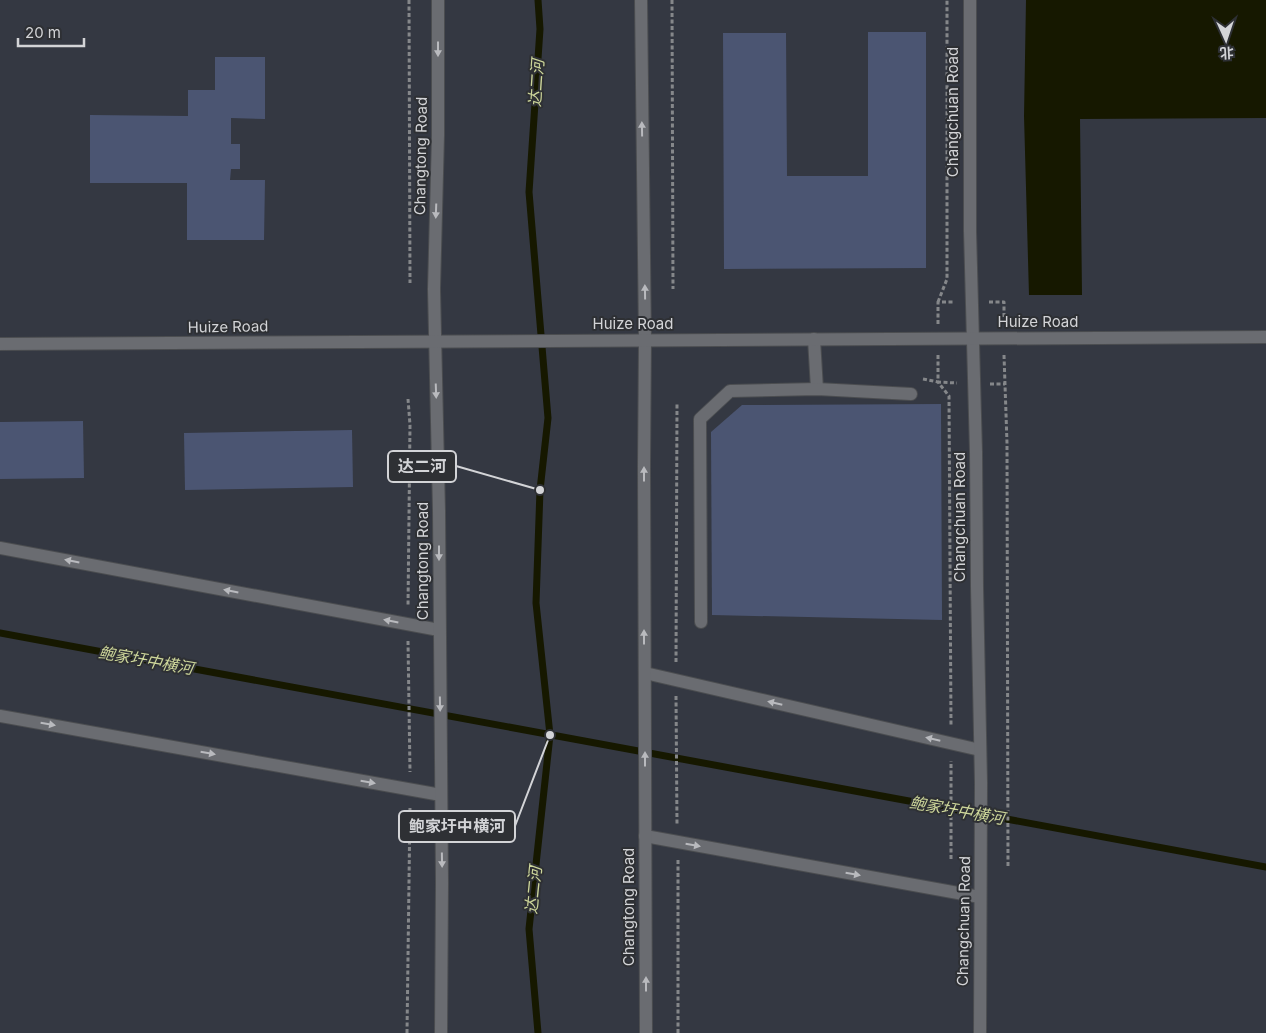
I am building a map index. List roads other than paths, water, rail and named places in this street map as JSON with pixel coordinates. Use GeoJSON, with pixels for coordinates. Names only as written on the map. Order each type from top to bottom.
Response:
{"type":"FeatureCollection","features":[{"type":"Feature","properties":{"kind":"street","name":"Changtong Road"},"geometry":{"type":"LineString","coordinates":[[438,0],[438,135],[434,342],[439,512],[442,1033]]}},
{"type":"Feature","properties":{"kind":"street","name":"Changtong Road"},"geometry":{"type":"LineString","coordinates":[[641,0],[645,340],[646,1033]]}},
{"type":"Feature","properties":{"kind":"street","name":"Changchuan Road"},"geometry":{"type":"LineString","coordinates":[[970,0],[970,212],[981,783],[980,1033]]}},
{"type":"Feature","properties":{"kind":"street","name":"Huize Road"},"geometry":{"type":"LineString","coordinates":[[0,344],[1266,337]]}},
{"type":"Feature","properties":{"kind":"street"},"geometry":{"type":"LineString","coordinates":[[814,339],[817,389]]}},
{"type":"Feature","properties":{"kind":"street"},"geometry":{"type":"LineString","coordinates":[[701,622],[700,419],[730,391],[817,389],[911,394]]}},
{"type":"Feature","properties":{"kind":"street"},"geometry":{"type":"LineString","coordinates":[[0,548],[439,630]]}},
{"type":"Feature","properties":{"kind":"street"},"geometry":{"type":"LineString","coordinates":[[645,672],[980,750]]}},
{"type":"Feature","properties":{"kind":"street"},"geometry":{"type":"LineString","coordinates":[[0,716],[441,795]]}},
{"type":"Feature","properties":{"kind":"street"},"geometry":{"type":"LineString","coordinates":[[645,836],[980,897]]}},
{"type":"Feature","properties":{"kind":"waterway","name":"达二河"},"geometry":{"type":"LineString","coordinates":[[538,0],[540,29],[529,192],[548,418],[540,490],[536,603],[550,735],[529,929],[538,1033]]}},
{"type":"Feature","properties":{"kind":"waterway","name":"鲍家圩中横河"},"geometry":{"type":"LineString","coordinates":[[0,633],[1266,867]]}},
{"type":"Feature","properties":{"kind":"place","name":"达二河"},"geometry":{"type":"Point","coordinates":[540,490]}},
{"type":"Feature","properties":{"kind":"place","name":"鲍家圩中横河"},"geometry":{"type":"Point","coordinates":[550,735]}}]}
